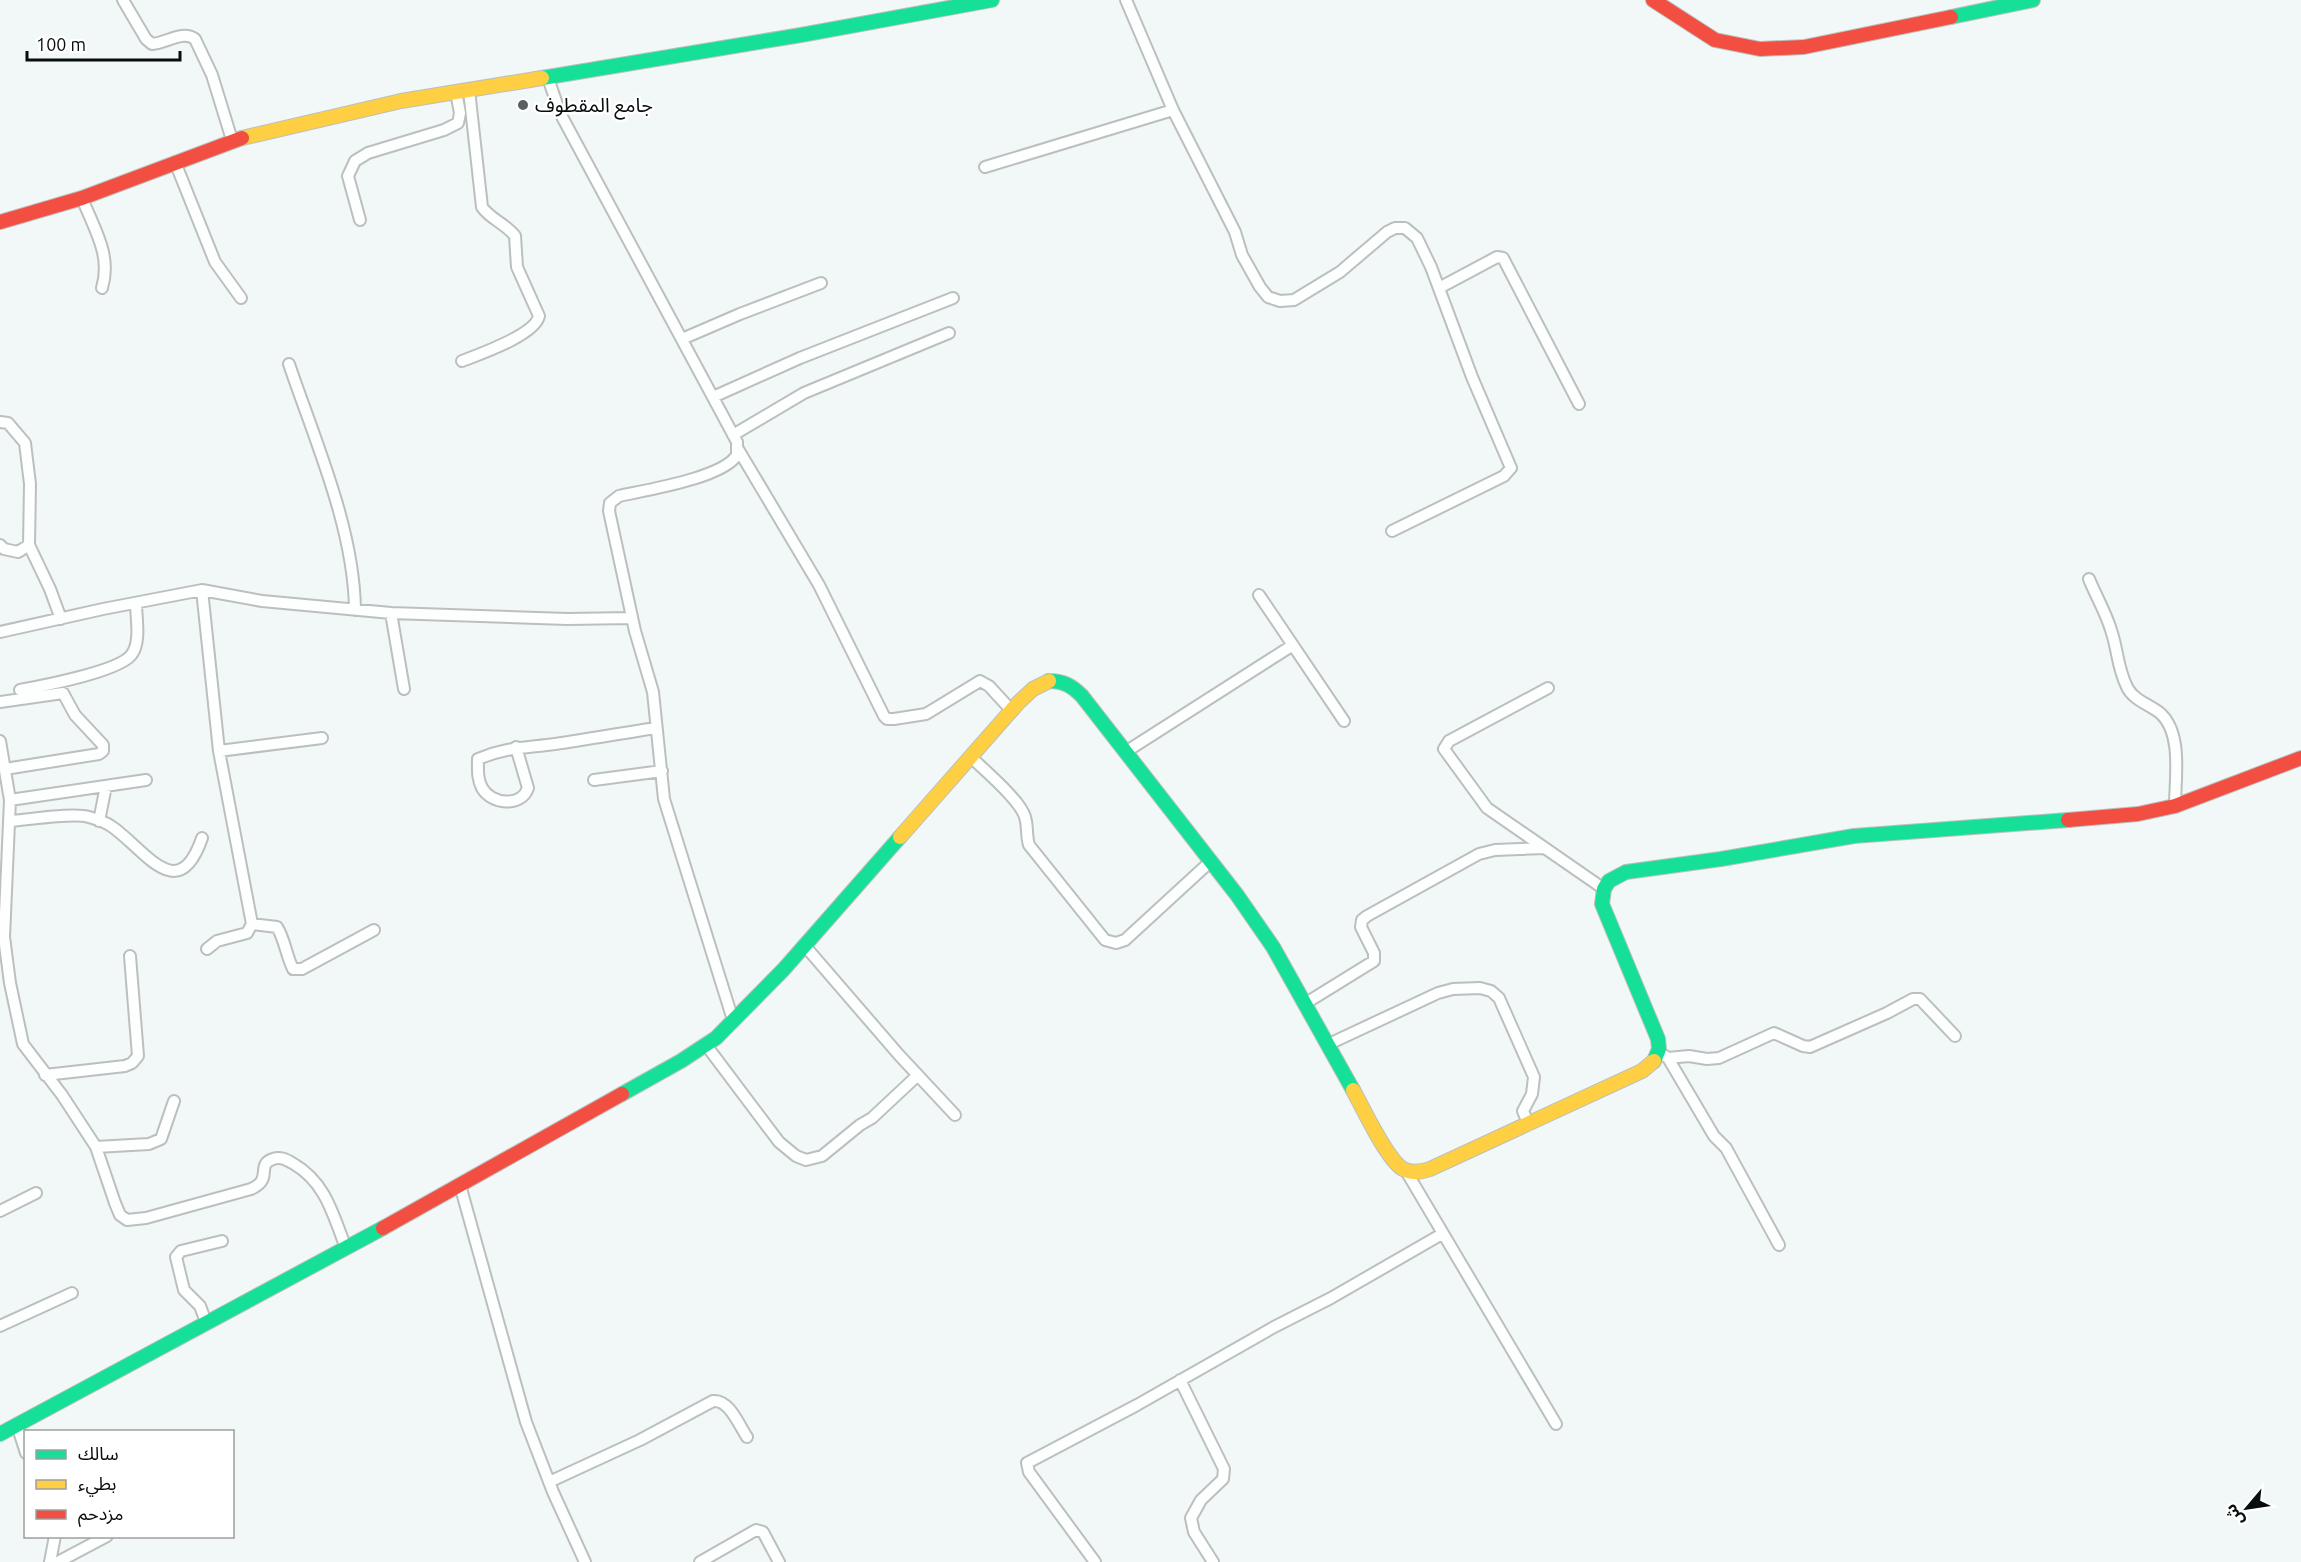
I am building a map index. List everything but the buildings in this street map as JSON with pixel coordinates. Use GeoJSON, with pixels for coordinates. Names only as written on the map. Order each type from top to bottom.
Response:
{"type":"FeatureCollection","features":[{"type":"Feature","properties":{"kind":"street"},"geometry":{"type":"LineString","coordinates":[[123,0],[146,39],[152,44],[183,35],[190,35],[195,39],[212,75],[232,140]]}},
{"type":"Feature","properties":{"kind":"street"},"geometry":{"type":"LineString","coordinates":[[0,222],[82,198],[232,140],[400,101],[801,35],[942,4],[992,0]]}},
{"type":"Feature","properties":{"kind":"street"},"geometry":{"type":"LineString","coordinates":[[1126,0],[1173,110],[1235,232],[1242,255],[1268,297],[1287,301],[1308,292],[1340,272],[1387,232],[1400,228],[1410,231],[1417,238],[1510,468],[1504,476],[1392,531]]}},
{"type":"Feature","properties":{"kind":"street"},"geometry":{"type":"LineString","coordinates":[[1653,0],[1715,40],[1760,49],[1814,45],[2026,1]]}},
{"type":"Feature","properties":{"kind":"street"},"geometry":{"type":"LineString","coordinates":[[548,78],[560,113],[713,397],[738,449],[819,585],[884,716],[887,719],[894,719],[926,714],[980,681],[989,686],[1012,711]]}},
{"type":"Feature","properties":{"kind":"street"},"geometry":{"type":"LineString","coordinates":[[360,220],[348,176],[355,162],[368,153],[444,130],[458,123],[463,91]]}},
{"type":"Feature","properties":{"kind":"street"},"geometry":{"type":"LineString","coordinates":[[462,361],[513,339],[536,324],[539,316],[517,267],[515,236],[482,207],[463,91]]}},
{"type":"Feature","properties":{"kind":"street"},"geometry":{"type":"LineString","coordinates":[[985,167],[1173,110]]}},
{"type":"Feature","properties":{"kind":"street"},"geometry":{"type":"LineString","coordinates":[[175,162],[215,262],[241,298]]}},
{"type":"Feature","properties":{"kind":"street"},"geometry":{"type":"LineString","coordinates":[[82,198],[106,258],[107,273],[102,288]]}},
{"type":"Feature","properties":{"kind":"street"},"geometry":{"type":"LineString","coordinates":[[1439,288],[1497,257],[1503,258],[1579,404]]}},
{"type":"Feature","properties":{"kind":"street"},"geometry":{"type":"LineString","coordinates":[[682,339],[821,283]]}},
{"type":"Feature","properties":{"kind":"street"},"geometry":{"type":"LineString","coordinates":[[713,397],[800,358],[952,298]]}},
{"type":"Feature","properties":{"kind":"street"},"geometry":{"type":"LineString","coordinates":[[733,435],[804,393],[949,333]]}},
{"type":"Feature","properties":{"kind":"street"},"geometry":{"type":"LineString","coordinates":[[289,364],[340,513],[348,551],[355,610]]}},
{"type":"Feature","properties":{"kind":"street"},"geometry":{"type":"LineString","coordinates":[[0,422],[8,423],[25,443],[30,484],[29,544],[61,619]]}},
{"type":"Feature","properties":{"kind":"street"},"geometry":{"type":"LineString","coordinates":[[734,1020],[667,808],[653,692],[632,618],[623,568],[610,520],[610,503],[619,496],[702,477],[722,469],[734,460],[738,449]]}},
{"type":"Feature","properties":{"kind":"street"},"geometry":{"type":"LineString","coordinates":[[0,544],[4,549],[18,552],[29,544]]}},
{"type":"Feature","properties":{"kind":"street"},"geometry":{"type":"LineString","coordinates":[[2088,579],[2111,627],[2116,645],[2116,659],[2128,690],[2162,715],[2170,727],[2175,745],[2175,806]]}},
{"type":"Feature","properties":{"kind":"street"},"geometry":{"type":"LineString","coordinates":[[202,590],[219,751],[252,924],[247,933],[217,941],[207,949]]}},
{"type":"Feature","properties":{"kind":"street"},"geometry":{"type":"LineString","coordinates":[[0,632],[202,590],[262,601],[391,613],[567,619],[632,618]]}},
{"type":"Feature","properties":{"kind":"street"},"geometry":{"type":"LineString","coordinates":[[1259,595],[1344,721]]}},
{"type":"Feature","properties":{"kind":"street"},"geometry":{"type":"LineString","coordinates":[[20,690],[61,682],[120,664],[131,656],[137,642],[136,603]]}},
{"type":"Feature","properties":{"kind":"street"},"geometry":{"type":"LineString","coordinates":[[391,613],[404,689]]}},
{"type":"Feature","properties":{"kind":"street"},"geometry":{"type":"LineString","coordinates":[[1127,751],[1293,645]]}},
{"type":"Feature","properties":{"kind":"street"},"geometry":{"type":"LineString","coordinates":[[0,1434],[346,1248],[706,1045],[734,1020],[805,946],[1032,690],[1045,681],[1059,680],[1071,686],[1079,694],[1127,751],[1273,947],[1391,1158],[1406,1171],[1556,1424]]}},
{"type":"Feature","properties":{"kind":"street"},"geometry":{"type":"LineString","coordinates":[[1548,688],[1449,741],[1444,749],[1487,808],[1604,889]]}},
{"type":"Feature","properties":{"kind":"street"},"geometry":{"type":"LineString","coordinates":[[0,702],[63,693],[75,715],[103,745],[99,754],[5,769]]}},
{"type":"Feature","properties":{"kind":"street"},"geometry":{"type":"LineString","coordinates":[[516,747],[528,788],[526,794],[520,799],[508,802],[490,798],[477,777],[478,759],[497,751],[516,747],[552,744],[656,728]]}},
{"type":"Feature","properties":{"kind":"street"},"geometry":{"type":"LineString","coordinates":[[219,751],[322,738]]}},
{"type":"Feature","properties":{"kind":"street"},"geometry":{"type":"LineString","coordinates":[[0,741],[10,800],[10,821],[5,837],[4,937],[10,983],[23,1044],[62,1095],[96,1147],[120,1215],[127,1220],[146,1218],[251,1189],[261,1185],[264,1179],[263,1168],[267,1162],[284,1158],[311,1175],[321,1187],[346,1248]]}},
{"type":"Feature","properties":{"kind":"street"},"geometry":{"type":"LineString","coordinates":[[971,757],[1019,805],[1025,817],[1026,838],[1029,845],[1105,940],[1116,943],[1125,940],[1211,861]]}},
{"type":"Feature","properties":{"kind":"street"},"geometry":{"type":"LineString","coordinates":[[1779,1245],[1726,1148],[1714,1136],[1664,1055],[1604,912],[1602,904],[1604,889],[1610,881],[1626,872],[1721,859],[1854,836],[2138,814],[2175,806],[2301,758]]}},
{"type":"Feature","properties":{"kind":"street"},"geometry":{"type":"LineString","coordinates":[[594,780],[662,771]]}},
{"type":"Feature","properties":{"kind":"street"},"geometry":{"type":"LineString","coordinates":[[10,800],[146,780]]}},
{"type":"Feature","properties":{"kind":"street"},"geometry":{"type":"LineString","coordinates":[[99,821],[106,786]]}},
{"type":"Feature","properties":{"kind":"street"},"geometry":{"type":"LineString","coordinates":[[10,821],[86,816],[110,825],[162,868],[175,872],[187,867],[197,852],[202,838]]}},
{"type":"Feature","properties":{"kind":"street"},"geometry":{"type":"LineString","coordinates":[[1306,1003],[1374,961],[1374,953],[1360,927],[1362,920],[1367,916],[1479,854],[1503,849],[1544,848]]}},
{"type":"Feature","properties":{"kind":"street"},"geometry":{"type":"LineString","coordinates":[[252,924],[277,927],[284,939],[287,958],[293,969],[302,969],[374,930]]}},
{"type":"Feature","properties":{"kind":"street"},"geometry":{"type":"LineString","coordinates":[[805,946],[955,1115]]}},
{"type":"Feature","properties":{"kind":"street"},"geometry":{"type":"LineString","coordinates":[[45,1075],[125,1066],[132,1063],[138,1056],[130,956]]}},
{"type":"Feature","properties":{"kind":"street"},"geometry":{"type":"LineString","coordinates":[[1329,1044],[1438,993],[1453,989],[1486,989],[1499,998],[1532,1071],[1534,1088],[1523,1111],[1528,1124]]}},
{"type":"Feature","properties":{"kind":"street"},"geometry":{"type":"LineString","coordinates":[[1406,1171],[1424,1172],[1648,1068],[1656,1058],[1664,1055],[1719,1058],[1774,1033],[1810,1047],[1913,999],[1920,999],[1955,1036]]}},
{"type":"Feature","properties":{"kind":"street"},"geometry":{"type":"LineString","coordinates":[[706,1045],[779,1142],[796,1156],[806,1160],[822,1156],[872,1118],[918,1075]]}},
{"type":"Feature","properties":{"kind":"street"},"geometry":{"type":"LineString","coordinates":[[96,1147],[149,1144],[160,1139],[174,1101]]}},
{"type":"Feature","properties":{"kind":"street"},"geometry":{"type":"LineString","coordinates":[[460,1185],[526,1422],[549,1482],[585,1562]]}},
{"type":"Feature","properties":{"kind":"street"},"geometry":{"type":"LineString","coordinates":[[0,1211],[36,1193]]}},
{"type":"Feature","properties":{"kind":"street"},"geometry":{"type":"LineString","coordinates":[[1095,1562],[1029,1472],[1027,1463],[1331,1298],[1442,1234]]}},
{"type":"Feature","properties":{"kind":"street"},"geometry":{"type":"LineString","coordinates":[[206,1322],[200,1306],[184,1290],[176,1257],[181,1251],[222,1241]]}},
{"type":"Feature","properties":{"kind":"street"},"geometry":{"type":"LineString","coordinates":[[0,1326],[72,1293]]}},
{"type":"Feature","properties":{"kind":"street"},"geometry":{"type":"LineString","coordinates":[[1180,1380],[1224,1469],[1223,1479],[1201,1500],[1191,1518],[1194,1532],[1213,1562]]}},
{"type":"Feature","properties":{"kind":"street"},"geometry":{"type":"LineString","coordinates":[[549,1482],[640,1440],[713,1401],[721,1401],[728,1407],[747,1437]]}},
{"type":"Feature","properties":{"kind":"street"},"geometry":{"type":"LineString","coordinates":[[17,1425],[24,1447]]}},
{"type":"Feature","properties":{"kind":"street"},"geometry":{"type":"LineString","coordinates":[[700,1562],[756,1530],[763,1532],[779,1562]]}},
{"type":"Feature","properties":{"kind":"street"},"geometry":{"type":"LineString","coordinates":[[50,1562],[55,1538]]}},
{"type":"Feature","properties":{"kind":"street"},"geometry":{"type":"LineString","coordinates":[[58,1562],[103,1538]]}},
{"type":"Feature","properties":{"kind":"traffic: fast"},"geometry":{"type":"LineString","coordinates":[[542,78],[801,35],[992,0]]}},
{"type":"Feature","properties":{"kind":"traffic: fast"},"geometry":{"type":"LineString","coordinates":[[1951,17],[2033,0]]}},
{"type":"Feature","properties":{"kind":"traffic: fast"},"geometry":{"type":"LineString","coordinates":[[1049,681],[1067,685],[1082,696],[1237,895],[1273,947],[1353,1090]]}},
{"type":"Feature","properties":{"kind":"traffic: fast"},"geometry":{"type":"LineString","coordinates":[[1654,1061],[1659,1049],[1658,1039],[1602,904],[1604,889],[1609,881],[1626,872],[1721,859],[1854,836],[2068,820]]}},
{"type":"Feature","properties":{"kind":"traffic: fast"},"geometry":{"type":"LineString","coordinates":[[622,1094],[681,1061],[716,1038],[784,969],[900,837]]}},
{"type":"Feature","properties":{"kind":"traffic: fast"},"geometry":{"type":"LineString","coordinates":[[0,1434],[383,1228]]}},
{"type":"Feature","properties":{"kind":"traffic: slow"},"geometry":{"type":"LineString","coordinates":[[242,138],[401,101],[542,78]]}},
{"type":"Feature","properties":{"kind":"traffic: slow"},"geometry":{"type":"LineString","coordinates":[[900,837],[1018,703],[1033,689],[1049,681]]}},
{"type":"Feature","properties":{"kind":"traffic: slow"},"geometry":{"type":"LineString","coordinates":[[1353,1090],[1390,1155],[1403,1169],[1416,1172],[1430,1169],[1642,1071],[1654,1061]]}},
{"type":"Feature","properties":{"kind":"traffic: jam"},"geometry":{"type":"LineString","coordinates":[[1653,0],[1715,40],[1760,49],[1804,47],[1951,17]]}},
{"type":"Feature","properties":{"kind":"traffic: jam"},"geometry":{"type":"LineString","coordinates":[[0,222],[82,198],[242,138]]}},
{"type":"Feature","properties":{"kind":"traffic: jam"},"geometry":{"type":"LineString","coordinates":[[2068,820],[2138,814],[2175,806],[2301,758]]}},
{"type":"Feature","properties":{"kind":"traffic: jam"},"geometry":{"type":"LineString","coordinates":[[383,1228],[622,1094]]}},
{"type":"Feature","properties":{"kind":"place","name":"جامع المقطوف"},"geometry":{"type":"Point","coordinates":[523,105]}}]}
